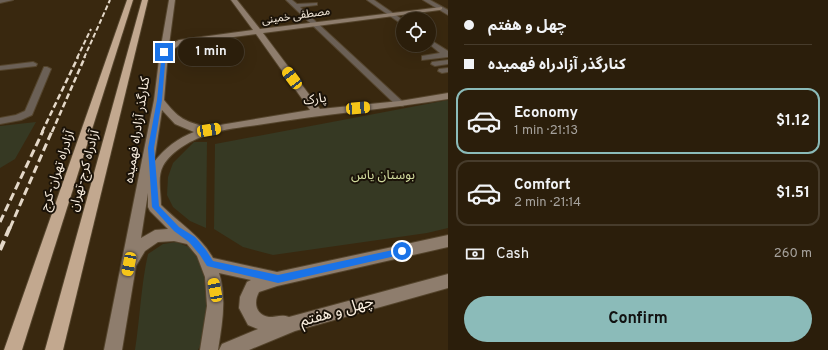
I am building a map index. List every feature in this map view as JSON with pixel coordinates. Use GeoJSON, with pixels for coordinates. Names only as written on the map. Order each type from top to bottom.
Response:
{"type":"FeatureCollection","features":[{"type":"Feature","properties":{"kind":"highway","name":"آزادراه تهران-کرج"},"geometry":{"type":"LineString","coordinates":[[14,350],[130,0]]}},
{"type":"Feature","properties":{"kind":"highway","name":"آزادراه کرج-تهران"},"geometry":{"type":"LineString","coordinates":[[54,350],[145,0]]}},
{"type":"Feature","properties":{"kind":"street"},"geometry":{"type":"LineString","coordinates":[[0,1],[10,0]]}},
{"type":"Feature","properties":{"kind":"street","name":"کنارگذر آزادراه فهمیده"},"geometry":{"type":"LineString","coordinates":[[113,350],[151,148],[172,0]]}},
{"type":"Feature","properties":{"kind":"street"},"geometry":{"type":"LineString","coordinates":[[234,0],[317,112]]}},
{"type":"Feature","properties":{"kind":"street"},"geometry":{"type":"LineString","coordinates":[[289,0],[400,104]]}},
{"type":"Feature","properties":{"kind":"street"},"geometry":{"type":"LineString","coordinates":[[370,0],[396,18]]}},
{"type":"Feature","properties":{"kind":"street"},"geometry":{"type":"LineString","coordinates":[[426,0],[443,10],[448,2]]}},
{"type":"Feature","properties":{"kind":"street"},"geometry":{"type":"LineString","coordinates":[[295,6],[315,4]]}},
{"type":"Feature","properties":{"kind":"street","name":"مصطفی خمینی"},"geometry":{"type":"LineString","coordinates":[[179,42],[391,15],[443,10]]}},
{"type":"Feature","properties":{"kind":"street"},"geometry":{"type":"LineString","coordinates":[[164,52],[179,42],[166,35]]}},
{"type":"Feature","properties":{"kind":"street"},"geometry":{"type":"LineString","coordinates":[[436,47],[448,57]]}},
{"type":"Feature","properties":{"kind":"street"},"geometry":{"type":"LineString","coordinates":[[425,58],[448,57]]}},
{"type":"Feature","properties":{"kind":"street"},"geometry":{"type":"LineString","coordinates":[[435,64],[448,57]]}},
{"type":"Feature","properties":{"kind":"street"},"geometry":{"type":"LineString","coordinates":[[0,68],[33,64]]}},
{"type":"Feature","properties":{"kind":"street"},"geometry":{"type":"LineString","coordinates":[[0,121],[18,118],[29,114],[47,69]]}},
{"type":"Feature","properties":{"kind":"street","name":"پارک"},"geometry":{"type":"LineString","coordinates":[[209,130],[317,112],[400,104],[448,96]]}},
{"type":"Feature","properties":{"kind":"street"},"geometry":{"type":"LineString","coordinates":[[159,100],[175,120],[190,128],[209,130]]}},
{"type":"Feature","properties":{"kind":"street"},"geometry":{"type":"LineString","coordinates":[[154,175],[158,164],[180,143],[188,138],[209,130]]}},
{"type":"Feature","properties":{"kind":"street"},"geometry":{"type":"LineString","coordinates":[[151,148],[155,207],[177,229],[192,240],[203,252],[210,264],[215,290],[214,323],[209,350]]}},
{"type":"Feature","properties":{"kind":"street"},"geometry":{"type":"LineString","coordinates":[[129,264],[140,246],[155,236],[174,235],[192,240]]}},
{"type":"Feature","properties":{"kind":"street"},"geometry":{"type":"LineString","coordinates":[[296,323],[268,325],[254,318],[247,308],[248,297],[253,287],[278,279],[448,241]]}},
{"type":"Feature","properties":{"kind":"street"},"geometry":{"type":"LineString","coordinates":[[210,264],[278,279]]}},
{"type":"Feature","properties":{"kind":"street","name":"چهل و هفتم"},"geometry":{"type":"LineString","coordinates":[[228,350],[296,323],[448,281]]}},
{"type":"Feature","properties":{"kind":"green space","name":"بوستان یاس"},"geometry":{"type":"Polygon","coordinates":[[[448,100],[448,228],[427,233],[273,255],[243,247],[214,229],[215,144],[448,100]]]}},
{"type":"Feature","properties":{"kind":"green space"},"geometry":{"type":"Polygon","coordinates":[[[36,122],[15,159],[0,168],[0,126],[36,122]]]}},
{"type":"Feature","properties":{"kind":"green space"},"geometry":{"type":"Polygon","coordinates":[[[194,142],[207,142],[206,228],[190,221],[173,207],[167,195],[168,177],[173,163],[194,142]]]}},
{"type":"Feature","properties":{"kind":"green space"},"geometry":{"type":"Polygon","coordinates":[[[176,242],[189,247],[201,263],[207,281],[207,310],[200,346],[198,350],[135,350],[148,254],[163,244],[176,242]]]}},
{"type":"Feature","properties":{"kind":"railway"},"geometry":{"type":"LineString","coordinates":[[84,58],[110,0]]}},
{"type":"Feature","properties":{"kind":"railway"},"geometry":{"type":"LineString","coordinates":[[77,58],[91,29]]}},
{"type":"Feature","properties":{"kind":"railway"},"geometry":{"type":"LineString","coordinates":[[42,132],[78,57]]}},
{"type":"Feature","properties":{"kind":"railway"},"geometry":{"type":"LineString","coordinates":[[52,132],[85,57]]}},
{"type":"Feature","properties":{"kind":"railway"},"geometry":{"type":"LineString","coordinates":[[0,222],[43,131]]}},
{"type":"Feature","properties":{"kind":"railway"},"geometry":{"type":"LineString","coordinates":[[10,228],[52,131]]}},
{"type":"Feature","properties":{"kind":"railway"},"geometry":{"type":"LineString","coordinates":[[0,250],[10,227]]}},
{"type":"Feature","properties":{"kind":"route"},"geometry":{"type":"LineString","coordinates":[[164,52],[159,100],[151,148],[155,207],[177,229],[192,240],[203,252],[210,264],[278,279],[402,251]]}}]}
